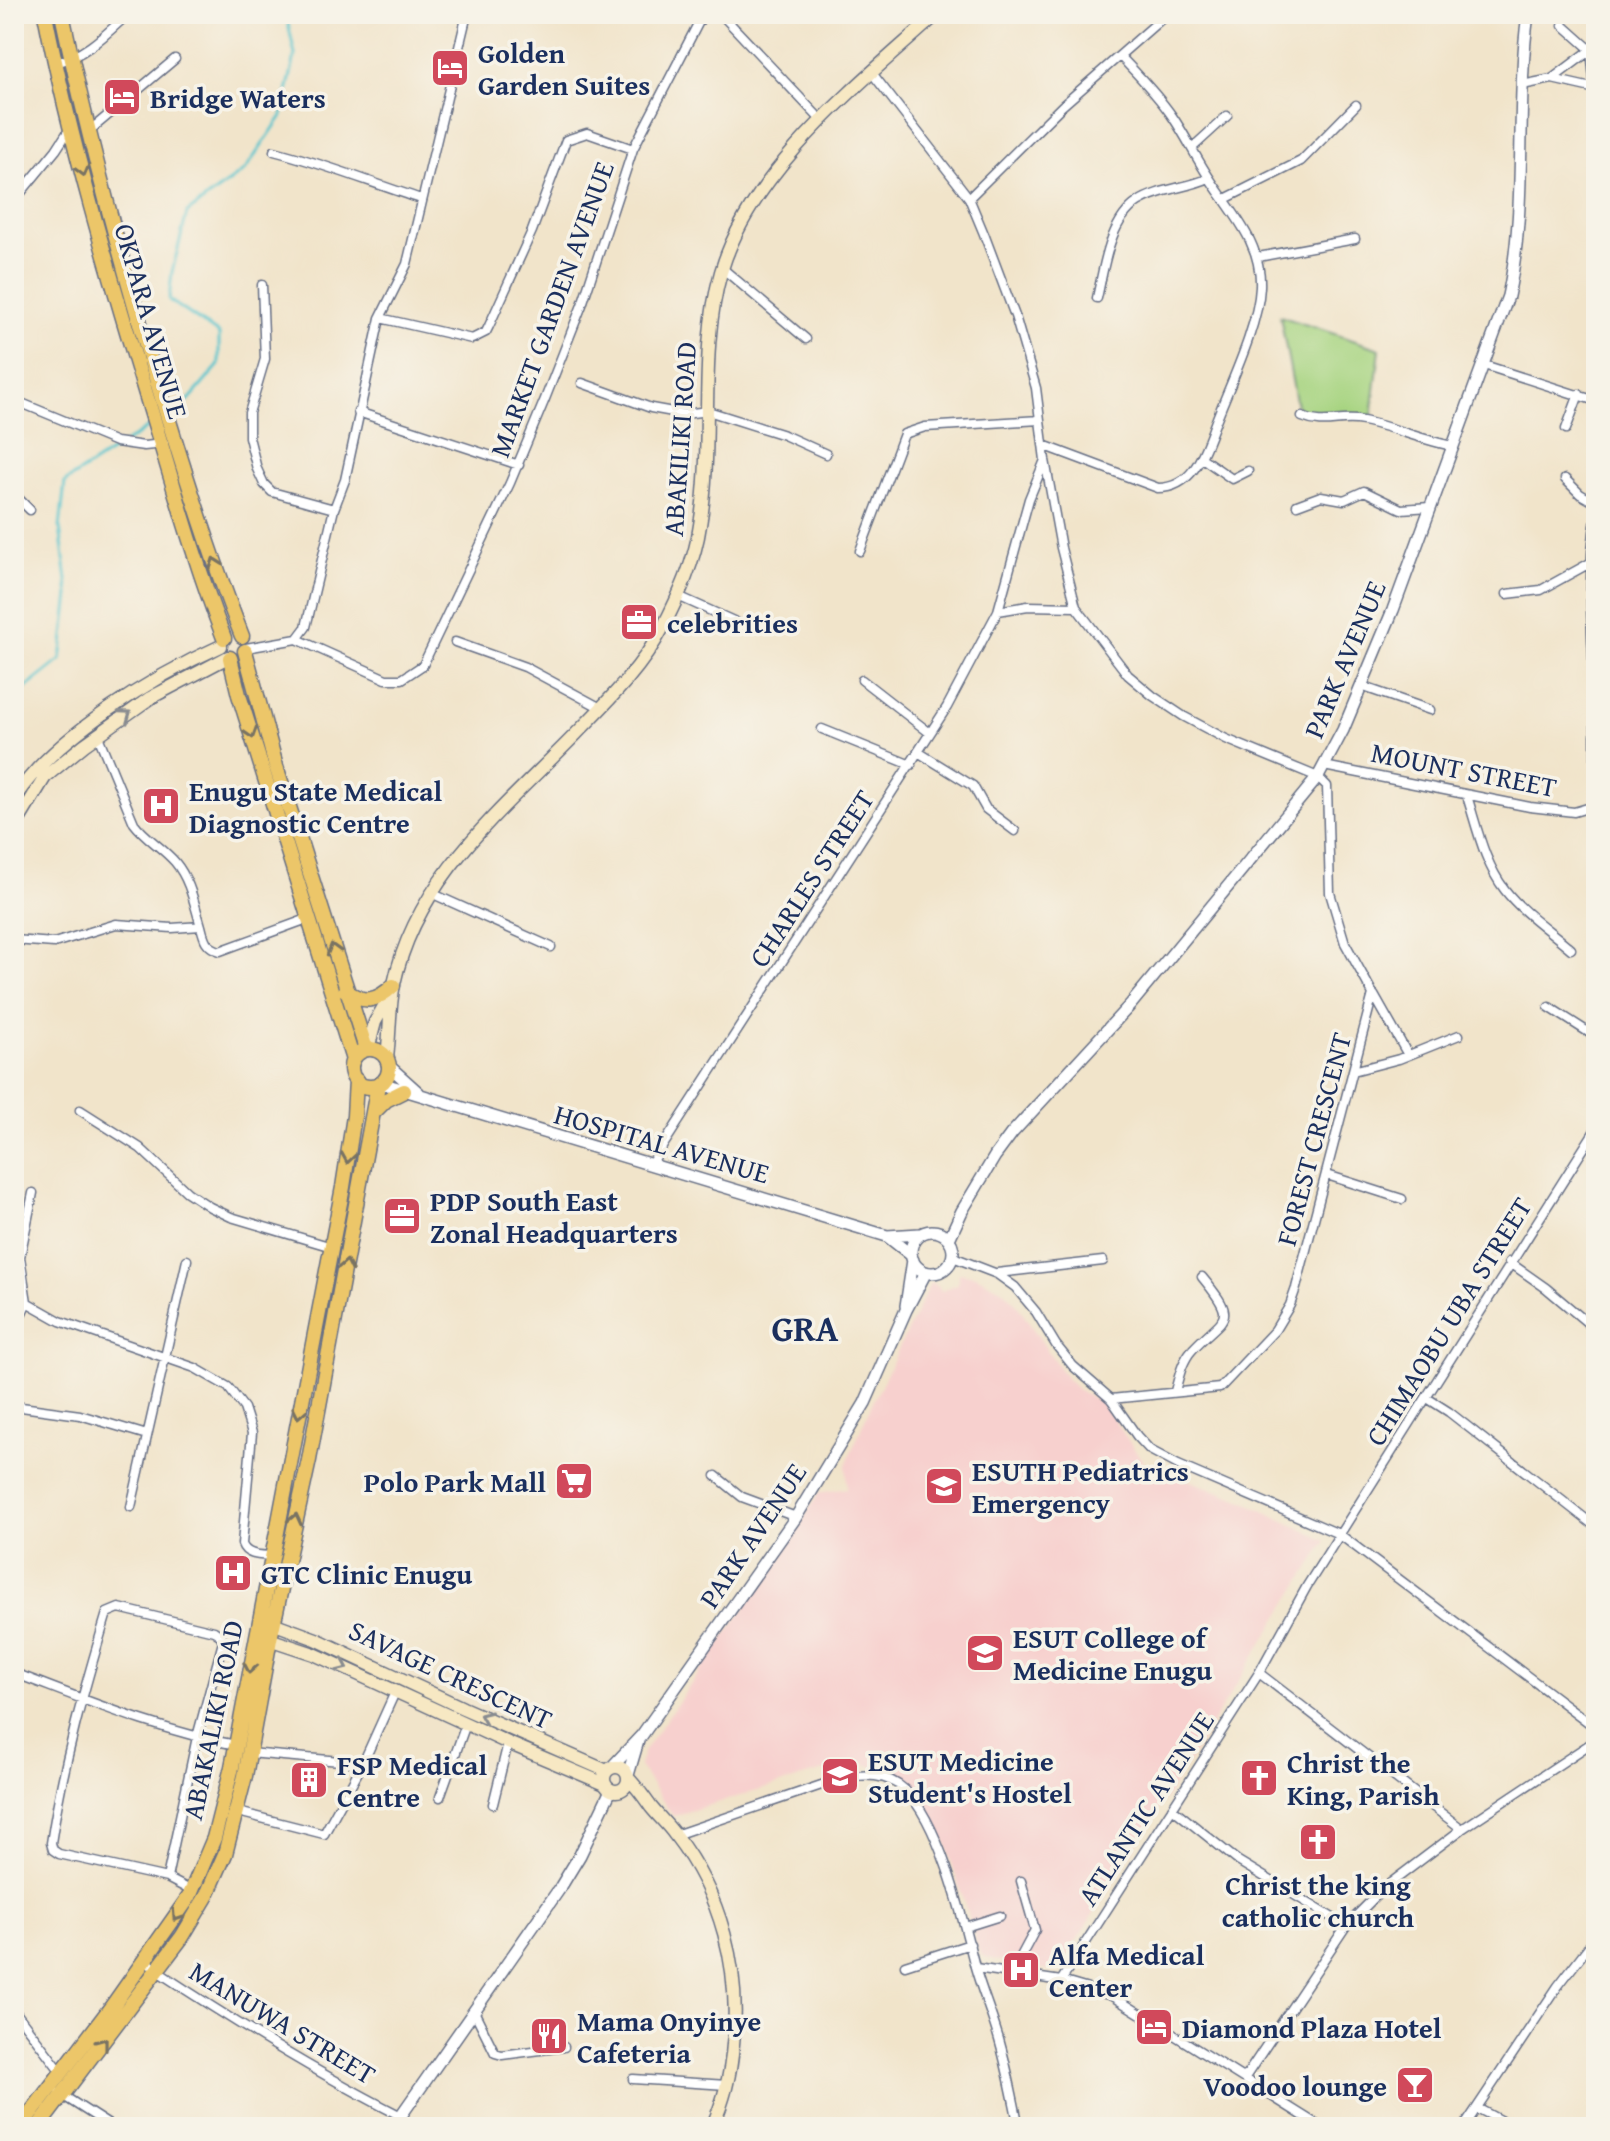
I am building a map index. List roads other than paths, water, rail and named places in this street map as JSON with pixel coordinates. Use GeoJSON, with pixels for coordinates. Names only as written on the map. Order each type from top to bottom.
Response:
{"type":"FeatureCollection","features":[{"type":"Feature","properties":{"kind":"main road","name":"OKPARA AVENUE"},"geometry":{"type":"LineString","coordinates":[[45,14],[55,63],[88,133],[163,427],[239,695],[367,1049]]}},
{"type":"Feature","properties":{"kind":"main road","name":"OKPARA AVENUE"},"geometry":{"type":"LineString","coordinates":[[62,14],[71,59],[75,107],[71,127],[102,245],[163,427],[244,645],[304,877],[310,918],[353,1060]]}},
{"type":"Feature","properties":{"kind":"main road","name":"ABAKILIKI ROAD"},"geometry":{"type":"LineString","coordinates":[[393,989],[407,941],[431,892],[463,849],[601,708],[647,653],[678,596],[700,527],[711,332],[722,268],[734,239],[759,196],[800,145],[937,14]]}},
{"type":"Feature","properties":{"kind":"main road"},"geometry":{"type":"LineString","coordinates":[[14,799],[41,766],[84,730],[163,675],[226,650],[240,656],[244,645],[231,634],[226,650],[150,698],[45,777],[14,828]]}},
{"type":"Feature","properties":{"kind":"main road"},"geometry":{"type":"LineString","coordinates":[[345,990],[360,1000],[374,1000],[393,989]]}},
{"type":"Feature","properties":{"kind":"main road"},"geometry":{"type":"LineString","coordinates":[[367,1049],[375,1022],[393,989]]}},
{"type":"Feature","properties":{"kind":"main road"},"geometry":{"type":"LineString","coordinates":[[388,1062],[380,1051],[367,1049],[358,1053],[351,1069],[356,1080],[368,1087],[380,1084],[387,1076],[388,1062],[393,989]]}},
{"type":"Feature","properties":{"kind":"main road","name":"ABAKALIKI ROAD"},"geometry":{"type":"LineString","coordinates":[[266,1621],[272,1556],[323,1299],[354,1116],[356,1080]]}},
{"type":"Feature","properties":{"kind":"main road","name":"ABAKALIKI ROAD"},"geometry":{"type":"LineString","coordinates":[[67,2077],[182,1937],[206,1897],[225,1854],[238,1812],[242,1749],[266,1621],[309,1460],[380,1084]]}},
{"type":"Feature","properties":{"kind":"main road"},"geometry":{"type":"LineString","coordinates":[[375,1112],[386,1100],[404,1091]]}},
{"type":"Feature","properties":{"kind":"main road"},"geometry":{"type":"LineString","coordinates":[[323,1299],[338,1305]]}},
{"type":"Feature","properties":{"kind":"main road","name":"SAVAGE CRESCENT"},"geometry":{"type":"LineString","coordinates":[[266,1621],[316,1639],[611,1781]]}},
{"type":"Feature","properties":{"kind":"main road","name":"SAVAGE CRESCENT"},"geometry":{"type":"LineString","coordinates":[[263,1637],[314,1654],[508,1743],[558,1756]]}},
{"type":"Feature","properties":{"kind":"main road","name":"ABAKALIKI ROAD"},"geometry":{"type":"LineString","coordinates":[[38,2127],[56,2092],[192,1891],[214,1838],[242,1749]]}},
{"type":"Feature","properties":{"kind":"main road"},"geometry":{"type":"LineString","coordinates":[[611,1781],[620,1768],[628,1776],[675,1835],[719,1914],[734,1980],[735,2026],[727,2085],[712,2127]]}},
{"type":"Feature","properties":{"kind":"main road"},"geometry":{"type":"LineString","coordinates":[[611,1781],[627,1785],[628,1776]]}},
{"type":"Feature","properties":{"kind":"main road"},"geometry":{"type":"LineString","coordinates":[[611,1781],[652,1807]]}},
{"type":"Feature","properties":{"kind":"main road","name":"ABAKALIKI ROAD"},"geometry":{"type":"LineString","coordinates":[[20,2127],[56,2092]]}},
{"type":"Feature","properties":{"kind":"street"},"geometry":{"type":"LineString","coordinates":[[55,63],[71,59],[128,14]]}},
{"type":"Feature","properties":{"kind":"street"},"geometry":{"type":"LineString","coordinates":[[244,645],[297,639],[308,621],[334,509],[345,480],[380,318],[407,264],[467,14]]}},
{"type":"Feature","properties":{"kind":"street","name":"MARKET GARDEN AVENUE"},"geometry":{"type":"LineString","coordinates":[[297,639],[386,679],[402,679],[423,665],[519,465],[582,305],[633,149],[703,14]]}},
{"type":"Feature","properties":{"kind":"street"},"geometry":{"type":"LineString","coordinates":[[720,14],[822,121]]}},
{"type":"Feature","properties":{"kind":"street"},"geometry":{"type":"LineString","coordinates":[[969,198],[1026,140],[1167,14]]}},
{"type":"Feature","properties":{"kind":"street","name":"PARK AVENUE"},"geometry":{"type":"LineString","coordinates":[[944,1235],[1012,1133],[1131,1004],[1318,777],[1343,730],[1508,296],[1515,258],[1520,188],[1522,85],[1528,14]]}},
{"type":"Feature","properties":{"kind":"street"},"geometry":{"type":"LineString","coordinates":[[1522,85],[1552,79],[1596,89],[1593,48],[1563,25]]}},
{"type":"Feature","properties":{"kind":"street"},"geometry":{"type":"LineString","coordinates":[[1552,79],[1593,48]]}},
{"type":"Feature","properties":{"kind":"street"},"geometry":{"type":"LineString","coordinates":[[1043,445],[1158,488],[1184,482],[1202,458],[1255,319],[1261,282],[1258,257],[1250,238],[1171,114],[1120,56]]}},
{"type":"Feature","properties":{"kind":"street"},"geometry":{"type":"LineString","coordinates":[[88,133],[175,59]]}},
{"type":"Feature","properties":{"kind":"street"},"geometry":{"type":"LineString","coordinates":[[872,73],[969,198],[1015,316],[1036,388],[1061,548],[1076,607],[1128,675],[1153,696],[1226,739],[1318,777],[1327,786],[1328,876],[1335,915],[1345,943],[1408,1055]]}},
{"type":"Feature","properties":{"kind":"street"},"geometry":{"type":"LineString","coordinates":[[1225,199],[1301,161],[1356,105]]}},
{"type":"Feature","properties":{"kind":"street"},"geometry":{"type":"LineString","coordinates":[[1192,148],[1227,116]]}},
{"type":"Feature","properties":{"kind":"street"},"geometry":{"type":"LineString","coordinates":[[14,201],[71,127]]}},
{"type":"Feature","properties":{"kind":"street"},"geometry":{"type":"LineString","coordinates":[[380,318],[472,339],[478,337],[489,326],[501,301],[532,231],[566,140],[587,133],[633,149]]}},
{"type":"Feature","properties":{"kind":"street"},"geometry":{"type":"LineString","coordinates":[[274,151],[322,163],[421,199]]}},
{"type":"Feature","properties":{"kind":"street"},"geometry":{"type":"LineString","coordinates":[[1097,298],[1109,247],[1123,218],[1135,204],[1209,178]]}},
{"type":"Feature","properties":{"kind":"street"},"geometry":{"type":"LineString","coordinates":[[1258,257],[1355,239]]}},
{"type":"Feature","properties":{"kind":"street"},"geometry":{"type":"LineString","coordinates":[[722,268],[806,339]]}},
{"type":"Feature","properties":{"kind":"street"},"geometry":{"type":"LineString","coordinates":[[262,285],[265,359],[249,413],[249,437],[257,469],[272,492],[334,509]]}},
{"type":"Feature","properties":{"kind":"street"},"geometry":{"type":"LineString","coordinates":[[1484,365],[1596,401]]}},
{"type":"Feature","properties":{"kind":"street"},"geometry":{"type":"LineString","coordinates":[[582,383],[651,408],[684,414],[708,411],[784,435],[826,454]]}},
{"type":"Feature","properties":{"kind":"street"},"geometry":{"type":"LineString","coordinates":[[1566,429],[1579,394]]}},
{"type":"Feature","properties":{"kind":"street"},"geometry":{"type":"LineString","coordinates":[[14,400],[117,442],[132,445],[163,427]]}},
{"type":"Feature","properties":{"kind":"street"},"geometry":{"type":"LineString","coordinates":[[358,412],[454,441],[519,465]]}},
{"type":"Feature","properties":{"kind":"street"},"geometry":{"type":"LineString","coordinates":[[1302,417],[1317,423],[1365,421],[1453,446]]}},
{"type":"Feature","properties":{"kind":"street"},"geometry":{"type":"LineString","coordinates":[[860,551],[904,434],[908,431],[925,427],[1040,420]]}},
{"type":"Feature","properties":{"kind":"street"},"geometry":{"type":"LineString","coordinates":[[1202,458],[1232,479],[1248,471]]}},
{"type":"Feature","properties":{"kind":"street","name":"CHARLES STREET"},"geometry":{"type":"LineString","coordinates":[[651,1164],[947,707],[998,611],[1029,499],[1045,460]]}},
{"type":"Feature","properties":{"kind":"street"},"geometry":{"type":"LineString","coordinates":[[1565,479],[1584,498],[1596,503]]}},
{"type":"Feature","properties":{"kind":"street"},"geometry":{"type":"LineString","coordinates":[[1297,505],[1321,496],[1344,500],[1364,491],[1401,509],[1430,507]]}},
{"type":"Feature","properties":{"kind":"street"},"geometry":{"type":"LineString","coordinates":[[14,494],[30,510]]}},
{"type":"Feature","properties":{"kind":"street","name":"MOUNT STREET"},"geometry":{"type":"LineString","coordinates":[[1324,766],[1467,796],[1574,812],[1591,807],[1595,799],[1595,704],[1590,563],[1596,518]]}},
{"type":"Feature","properties":{"kind":"street"},"geometry":{"type":"LineString","coordinates":[[1507,594],[1541,590],[1590,563]]}},
{"type":"Feature","properties":{"kind":"street"},"geometry":{"type":"LineString","coordinates":[[678,596],[749,628]]}},
{"type":"Feature","properties":{"kind":"street"},"geometry":{"type":"LineString","coordinates":[[998,611],[1028,606],[1076,607]]}},
{"type":"Feature","properties":{"kind":"street"},"geometry":{"type":"LineString","coordinates":[[455,642],[525,667],[601,708]]}},
{"type":"Feature","properties":{"kind":"street"},"geometry":{"type":"LineString","coordinates":[[862,680],[930,733]]}},
{"type":"Feature","properties":{"kind":"street"},"geometry":{"type":"LineString","coordinates":[[1361,686],[1430,710]]}},
{"type":"Feature","properties":{"kind":"street"},"geometry":{"type":"LineString","coordinates":[[822,729],[911,765]]}},
{"type":"Feature","properties":{"kind":"street"},"geometry":{"type":"LineString","coordinates":[[98,736],[134,823],[184,874],[205,941],[211,949],[220,951],[310,918]]}},
{"type":"Feature","properties":{"kind":"street"},"geometry":{"type":"LineString","coordinates":[[918,752],[973,786],[986,809],[1015,831]]}},
{"type":"Feature","properties":{"kind":"street"},"geometry":{"type":"LineString","coordinates":[[1467,796],[1488,859],[1506,891],[1571,949]]}},
{"type":"Feature","properties":{"kind":"street"},"geometry":{"type":"LineString","coordinates":[[431,892],[551,947]]}},
{"type":"Feature","properties":{"kind":"street"},"geometry":{"type":"LineString","coordinates":[[14,940],[54,943],[116,924],[172,928],[201,926]]}},
{"type":"Feature","properties":{"kind":"street","name":"FOREST CRESCENT"},"geometry":{"type":"LineString","coordinates":[[1111,1399],[1220,1388],[1281,1321],[1296,1288],[1373,994]]}},
{"type":"Feature","properties":{"kind":"street"},"geometry":{"type":"LineString","coordinates":[[1549,1007],[1596,1037]]}},
{"type":"Feature","properties":{"kind":"street"},"geometry":{"type":"LineString","coordinates":[[1353,1071],[1408,1055],[1459,1035]]}},
{"type":"Feature","properties":{"kind":"street"},"geometry":{"type":"LineString","coordinates":[[388,1062],[423,1096]]}},
{"type":"Feature","properties":{"kind":"street","name":"HOSPITAL AVENUE"},"geometry":{"type":"LineString","coordinates":[[380,1084],[887,1236]]}},
{"type":"Feature","properties":{"kind":"street"},"geometry":{"type":"LineString","coordinates":[[80,1110],[140,1148],[187,1192],[210,1207],[231,1217],[332,1247]]}},
{"type":"Feature","properties":{"kind":"street","name":"CHIMAOBU UBA STREET"},"geometry":{"type":"LineString","coordinates":[[1339,1534],[1427,1398],[1509,1262],[1596,1131]]}},
{"type":"Feature","properties":{"kind":"street"},"geometry":{"type":"LineString","coordinates":[[1327,1175],[1402,1199]]}},
{"type":"Feature","properties":{"kind":"street"},"geometry":{"type":"LineString","coordinates":[[14,1330],[27,1302],[20,1257],[33,1193]]}},
{"type":"Feature","properties":{"kind":"street"},"geometry":{"type":"LineString","coordinates":[[887,1236],[929,1231],[944,1235],[953,1248],[953,1257],[943,1269],[926,1272]]}},
{"type":"Feature","properties":{"kind":"street"},"geometry":{"type":"LineString","coordinates":[[906,1310],[912,1245],[920,1234]]}},
{"type":"Feature","properties":{"kind":"street"},"geometry":{"type":"LineString","coordinates":[[887,1236],[926,1272]]}},
{"type":"Feature","properties":{"kind":"street"},"geometry":{"type":"LineString","coordinates":[[953,1257],[997,1274],[1026,1299],[1073,1366],[1111,1399],[1150,1450],[1339,1534],[1596,1728]]}},
{"type":"Feature","properties":{"kind":"street"},"geometry":{"type":"LineString","coordinates":[[131,1507],[187,1260]]}},
{"type":"Feature","properties":{"kind":"street"},"geometry":{"type":"LineString","coordinates":[[997,1274],[1103,1261]]}},
{"type":"Feature","properties":{"kind":"street"},"geometry":{"type":"LineString","coordinates":[[1509,1262],[1596,1330]]}},
{"type":"Feature","properties":{"kind":"street"},"geometry":{"type":"LineString","coordinates":[[906,1310],[926,1272]]}},
{"type":"Feature","properties":{"kind":"street"},"geometry":{"type":"LineString","coordinates":[[1175,1391],[1185,1361],[1194,1348],[1220,1325],[1224,1316],[1224,1306],[1202,1277]]}},
{"type":"Feature","properties":{"kind":"street"},"geometry":{"type":"LineString","coordinates":[[14,1295],[60,1321],[166,1356],[220,1380],[244,1408],[252,1433],[242,1544],[250,1553],[272,1556]]}},
{"type":"Feature","properties":{"kind":"street","name":"PARK AVENUE"},"geometry":{"type":"LineString","coordinates":[[393,2127],[560,1888],[580,1855],[611,1781],[796,1517],[865,1403],[906,1310]]}},
{"type":"Feature","properties":{"kind":"street"},"geometry":{"type":"LineString","coordinates":[[1427,1398],[1596,1527]]}},
{"type":"Feature","properties":{"kind":"street"},"geometry":{"type":"LineString","coordinates":[[14,1406],[80,1415],[147,1435]]}},
{"type":"Feature","properties":{"kind":"street"},"geometry":{"type":"LineString","coordinates":[[716,1476],[742,1497],[796,1517]]}},
{"type":"Feature","properties":{"kind":"street","name":"ATLANTIC AVENUE"},"geometry":{"type":"LineString","coordinates":[[1061,1981],[1119,1886],[1259,1673],[1339,1534]]}},
{"type":"Feature","properties":{"kind":"street"},"geometry":{"type":"LineString","coordinates":[[167,1878],[197,1737],[223,1642],[214,1631],[119,1608],[107,1613],[81,1698],[60,1785],[51,1843],[53,1850],[59,1854],[167,1878],[192,1891]]}},
{"type":"Feature","properties":{"kind":"street"},"geometry":{"type":"LineString","coordinates":[[14,1673],[197,1737],[242,1749],[363,1763]]}},
{"type":"Feature","properties":{"kind":"street"},"geometry":{"type":"LineString","coordinates":[[1259,1673],[1462,1829]]}},
{"type":"Feature","properties":{"kind":"street"},"geometry":{"type":"LineString","coordinates":[[223,1807],[324,1834],[363,1763],[396,1690]]}},
{"type":"Feature","properties":{"kind":"street"},"geometry":{"type":"LineString","coordinates":[[440,1797],[466,1724]]}},
{"type":"Feature","properties":{"kind":"street"},"geometry":{"type":"LineString","coordinates":[[628,1776],[634,1751],[642,1735]]}},
{"type":"Feature","properties":{"kind":"street"},"geometry":{"type":"LineString","coordinates":[[1244,2079],[1346,1926],[1384,1888],[1462,1829],[1596,1740]]}},
{"type":"Feature","properties":{"kind":"street"},"geometry":{"type":"LineString","coordinates":[[493,1804],[508,1743]]}},
{"type":"Feature","properties":{"kind":"street"},"geometry":{"type":"LineString","coordinates":[[675,1835],[842,1778],[865,1774],[887,1779],[909,1794],[925,1820],[965,1927],[1000,2042],[1019,2127]]}},
{"type":"Feature","properties":{"kind":"street"},"geometry":{"type":"LineString","coordinates":[[1172,1808],[1238,1861],[1346,1926]]}},
{"type":"Feature","properties":{"kind":"street"},"geometry":{"type":"LineString","coordinates":[[1012,1973],[1035,1930],[1021,1881]]}},
{"type":"Feature","properties":{"kind":"street"},"geometry":{"type":"LineString","coordinates":[[965,1927],[1000,1916]]}},
{"type":"Feature","properties":{"kind":"street"},"geometry":{"type":"LineString","coordinates":[[1464,2127],[1558,1986],[1596,1937]]}},
{"type":"Feature","properties":{"kind":"street"},"geometry":{"type":"LineString","coordinates":[[905,1965],[970,1944]]}},
{"type":"Feature","properties":{"kind":"street"},"geometry":{"type":"LineString","coordinates":[[1587,1950],[1596,1954]]}},
{"type":"Feature","properties":{"kind":"street","name":"MANUWA STREET"},"geometry":{"type":"LineString","coordinates":[[145,1960],[157,1971],[342,2086],[401,2116]]}},
{"type":"Feature","properties":{"kind":"street"},"geometry":{"type":"LineString","coordinates":[[976,1968],[1061,1981],[1112,1996],[1321,2127]]}},
{"type":"Feature","properties":{"kind":"street"},"geometry":{"type":"LineString","coordinates":[[14,2010],[67,2077]]}},
{"type":"Feature","properties":{"kind":"street"},"geometry":{"type":"LineString","coordinates":[[474,2011],[495,2053],[502,2055],[564,2047]]}},
{"type":"Feature","properties":{"kind":"street"},"geometry":{"type":"LineString","coordinates":[[633,2079],[727,2085]]}},
{"type":"Feature","properties":{"kind":"street"},"geometry":{"type":"LineString","coordinates":[[56,2092],[112,2127]]}},
{"type":"Feature","properties":{"kind":"street"},"geometry":{"type":"LineString","coordinates":[[1477,2108],[1513,2127]]}},
{"type":"Feature","properties":{"kind":"waterway"},"geometry":{"type":"LineString","coordinates":[[173,411],[190,399],[219,365],[219,334],[169,300],[172,272],[187,213],[245,170],[282,116],[295,55],[286,14]]}},
{"type":"Feature","properties":{"kind":"waterway"},"geometry":{"type":"LineString","coordinates":[[126,442],[150,426]]}},
{"type":"Feature","properties":{"kind":"waterway"},"geometry":{"type":"LineString","coordinates":[[14,704],[22,691],[61,660],[69,595],[60,528],[65,482],[120,446]]}},
{"type":"Feature","properties":{"kind":"place","name":"Golden Garden Suites"},"geometry":{"type":"Point","coordinates":[450,68]}},
{"type":"Feature","properties":{"kind":"place","name":"Bridge Waters"},"geometry":{"type":"Point","coordinates":[122,97]}},
{"type":"Feature","properties":{"kind":"place","name":"celebrities"},"geometry":{"type":"Point","coordinates":[639,622]}},
{"type":"Feature","properties":{"kind":"place","name":"Enugu State Medical Diagnostic Centre"},"geometry":{"type":"Point","coordinates":[161,806]}},
{"type":"Feature","properties":{"kind":"place","name":"PDP South East Zonal Headquarters"},"geometry":{"type":"Point","coordinates":[402,1216]}},
{"type":"Feature","properties":{"kind":"place","name":"Polo Park Mall"},"geometry":{"type":"Point","coordinates":[574,1481]}},
{"type":"Feature","properties":{"kind":"place","name":"ESUTH Pediatrics Emergency"},"geometry":{"type":"Point","coordinates":[944,1486]}},
{"type":"Feature","properties":{"kind":"place","name":"GTC Clinic Enugu"},"geometry":{"type":"Point","coordinates":[233,1573]}},
{"type":"Feature","properties":{"kind":"place","name":"ESUT College of Medicine Enugu"},"geometry":{"type":"Point","coordinates":[985,1653]}},
{"type":"Feature","properties":{"kind":"place","name":"ESUT Medicine Student's Hostel"},"geometry":{"type":"Point","coordinates":[840,1776]}},
{"type":"Feature","properties":{"kind":"place","name":"Christ the King, Parish"},"geometry":{"type":"Point","coordinates":[1259,1778]}},
{"type":"Feature","properties":{"kind":"place","name":"FSP Medical Centre"},"geometry":{"type":"Point","coordinates":[309,1780]}},
{"type":"Feature","properties":{"kind":"place","name":"Christ the king catholic church"},"geometry":{"type":"Point","coordinates":[1318,1842]}},
{"type":"Feature","properties":{"kind":"place","name":"Alfa Medical Center"},"geometry":{"type":"Point","coordinates":[1021,1970]}},
{"type":"Feature","properties":{"kind":"place","name":"Diamond Plaza Hotel"},"geometry":{"type":"Point","coordinates":[1154,2027]}},
{"type":"Feature","properties":{"kind":"place","name":"Mama Onyinye Cafeteria"},"geometry":{"type":"Point","coordinates":[549,2036]}},
{"type":"Feature","properties":{"kind":"place","name":"Voodoo lounge"},"geometry":{"type":"Point","coordinates":[1415,2085]}},
{"type":"Feature","properties":{"kind":"district","name":"GRA"},"geometry":{"type":"Point","coordinates":[805,1327]}}]}
